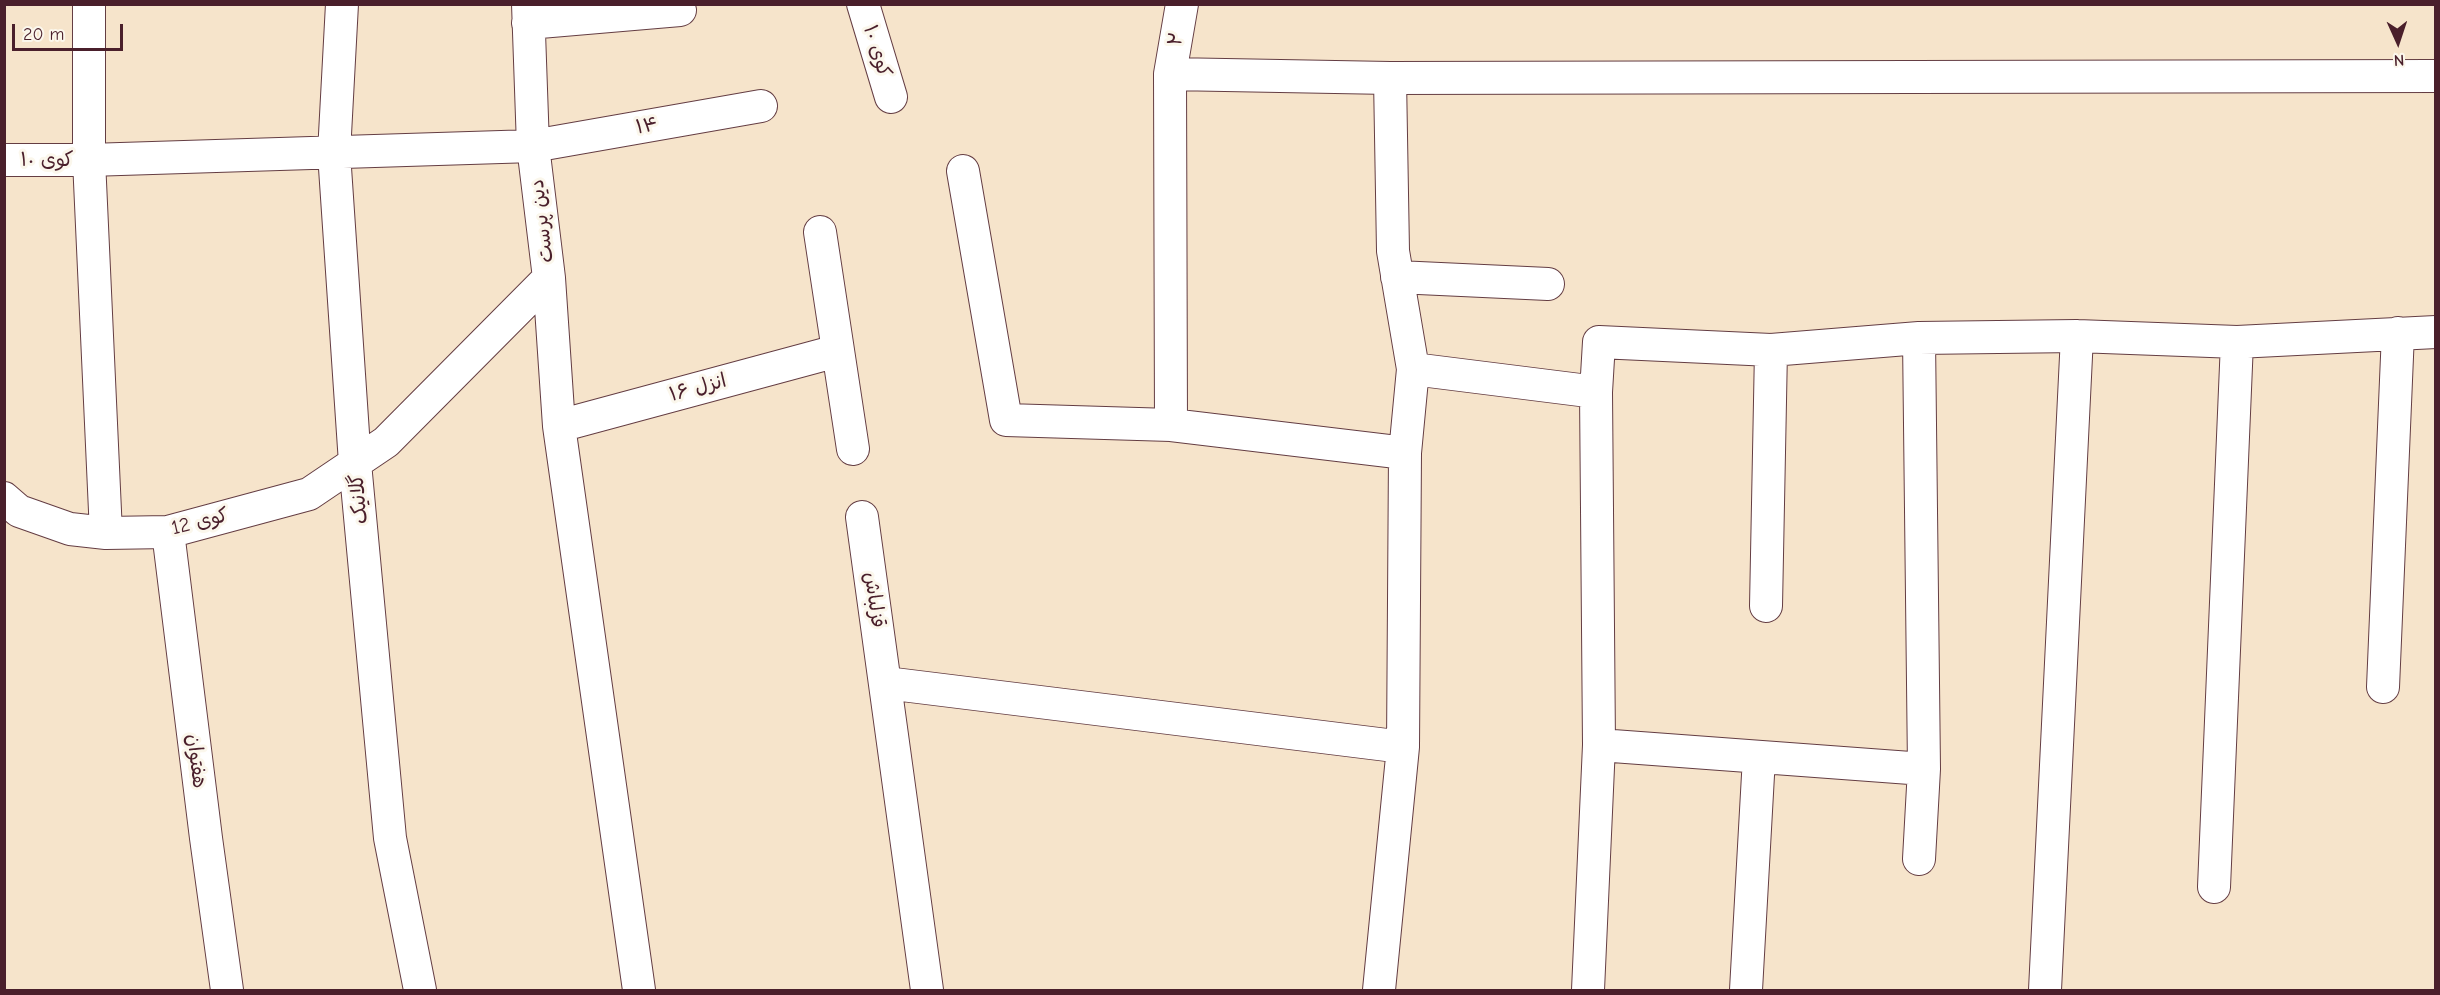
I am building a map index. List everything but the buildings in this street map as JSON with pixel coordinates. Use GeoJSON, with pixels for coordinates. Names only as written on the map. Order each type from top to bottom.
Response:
{"type":"FeatureCollection","features":[{"type":"Feature","properties":{"kind":"street"},"geometry":{"type":"LineString","coordinates":[[89,4],[89,160],[106,533]]}},
{"type":"Feature","properties":{"kind":"street","name":"گلانیک"},"geometry":{"type":"LineString","coordinates":[[342,4],[334,153],[355,463],[390,838],[420,990]]}},
{"type":"Feature","properties":{"kind":"street","name":"کوی ۱۰"},"geometry":{"type":"LineString","coordinates":[[863,4],[891,97]]}},
{"type":"Feature","properties":{"kind":"street","name":"۲"},"geometry":{"type":"LineString","coordinates":[[1172,425],[1170,74],[1182,4]]}},
{"type":"Feature","properties":{"kind":"street"},"geometry":{"type":"LineString","coordinates":[[528,14],[680,10]]}},
{"type":"Feature","properties":{"kind":"street","name":"دین پرست"},"geometry":{"type":"LineString","coordinates":[[386,442],[549,278],[533,146],[528,14]]}},
{"type":"Feature","properties":{"kind":"street"},"geometry":{"type":"LineString","coordinates":[[1170,74],[1390,78],[2436,76]]}},
{"type":"Feature","properties":{"kind":"street"},"geometry":{"type":"LineString","coordinates":[[1379,990],[1403,747],[1405,453],[1413,369],[1393,251],[1390,78]]}},
{"type":"Feature","properties":{"kind":"street","name":"۱۴"},"geometry":{"type":"LineString","coordinates":[[334,153],[533,146],[761,106]]}},
{"type":"Feature","properties":{"kind":"street","name":"کوی ۱۰"},"geometry":{"type":"LineString","coordinates":[[4,160],[89,160],[334,153]]}},
{"type":"Feature","properties":{"kind":"street"},"geometry":{"type":"LineString","coordinates":[[963,171],[1006,420],[1172,425],[1405,453]]}},
{"type":"Feature","properties":{"kind":"street"},"geometry":{"type":"LineString","coordinates":[[820,232],[853,449]]}},
{"type":"Feature","properties":{"kind":"street"},"geometry":{"type":"LineString","coordinates":[[1397,277],[1548,284]]}},
{"type":"Feature","properties":{"kind":"street"},"geometry":{"type":"LineString","coordinates":[[549,278],[560,426],[639,990]]}},
{"type":"Feature","properties":{"kind":"street"},"geometry":{"type":"LineString","coordinates":[[1588,990],[1599,746],[1596,392],[1599,342],[1771,350],[1920,338],[2077,336],[2237,342],[2436,332]]}},
{"type":"Feature","properties":{"kind":"street"},"geometry":{"type":"LineString","coordinates":[[2384,687],[2398,333]]}},
{"type":"Feature","properties":{"kind":"street"},"geometry":{"type":"LineString","coordinates":[[2045,990],[2077,336]]}},
{"type":"Feature","properties":{"kind":"street"},"geometry":{"type":"LineString","coordinates":[[1919,859],[1923,769],[1920,338]]}},
{"type":"Feature","properties":{"kind":"street"},"geometry":{"type":"LineString","coordinates":[[2214,887],[2237,342]]}},
{"type":"Feature","properties":{"kind":"street"},"geometry":{"type":"LineString","coordinates":[[1766,606],[1771,350]]}},
{"type":"Feature","properties":{"kind":"street","name":"۱۶ انزل"},"geometry":{"type":"LineString","coordinates":[[560,426],[837,351]]}},
{"type":"Feature","properties":{"kind":"street"},"geometry":{"type":"LineString","coordinates":[[1413,369],[1596,392]]}},
{"type":"Feature","properties":{"kind":"street","name":"کوی 12"},"geometry":{"type":"LineString","coordinates":[[9,513],[70,529],[106,533],[168,532],[309,494],[386,442]]}},
{"type":"Feature","properties":{"kind":"street","name":"قزلباش"},"geometry":{"type":"LineString","coordinates":[[862,517],[927,990]]}},
{"type":"Feature","properties":{"kind":"street","name":"هفتوان"},"geometry":{"type":"LineString","coordinates":[[168,532],[227,990]]}},
{"type":"Feature","properties":{"kind":"street"},"geometry":{"type":"LineString","coordinates":[[886,683],[1403,747]]}},
{"type":"Feature","properties":{"kind":"street"},"geometry":{"type":"LineString","coordinates":[[1599,746],[1923,769]]}},
{"type":"Feature","properties":{"kind":"street"},"geometry":{"type":"LineString","coordinates":[[1746,990],[1760,757]]}}]}
